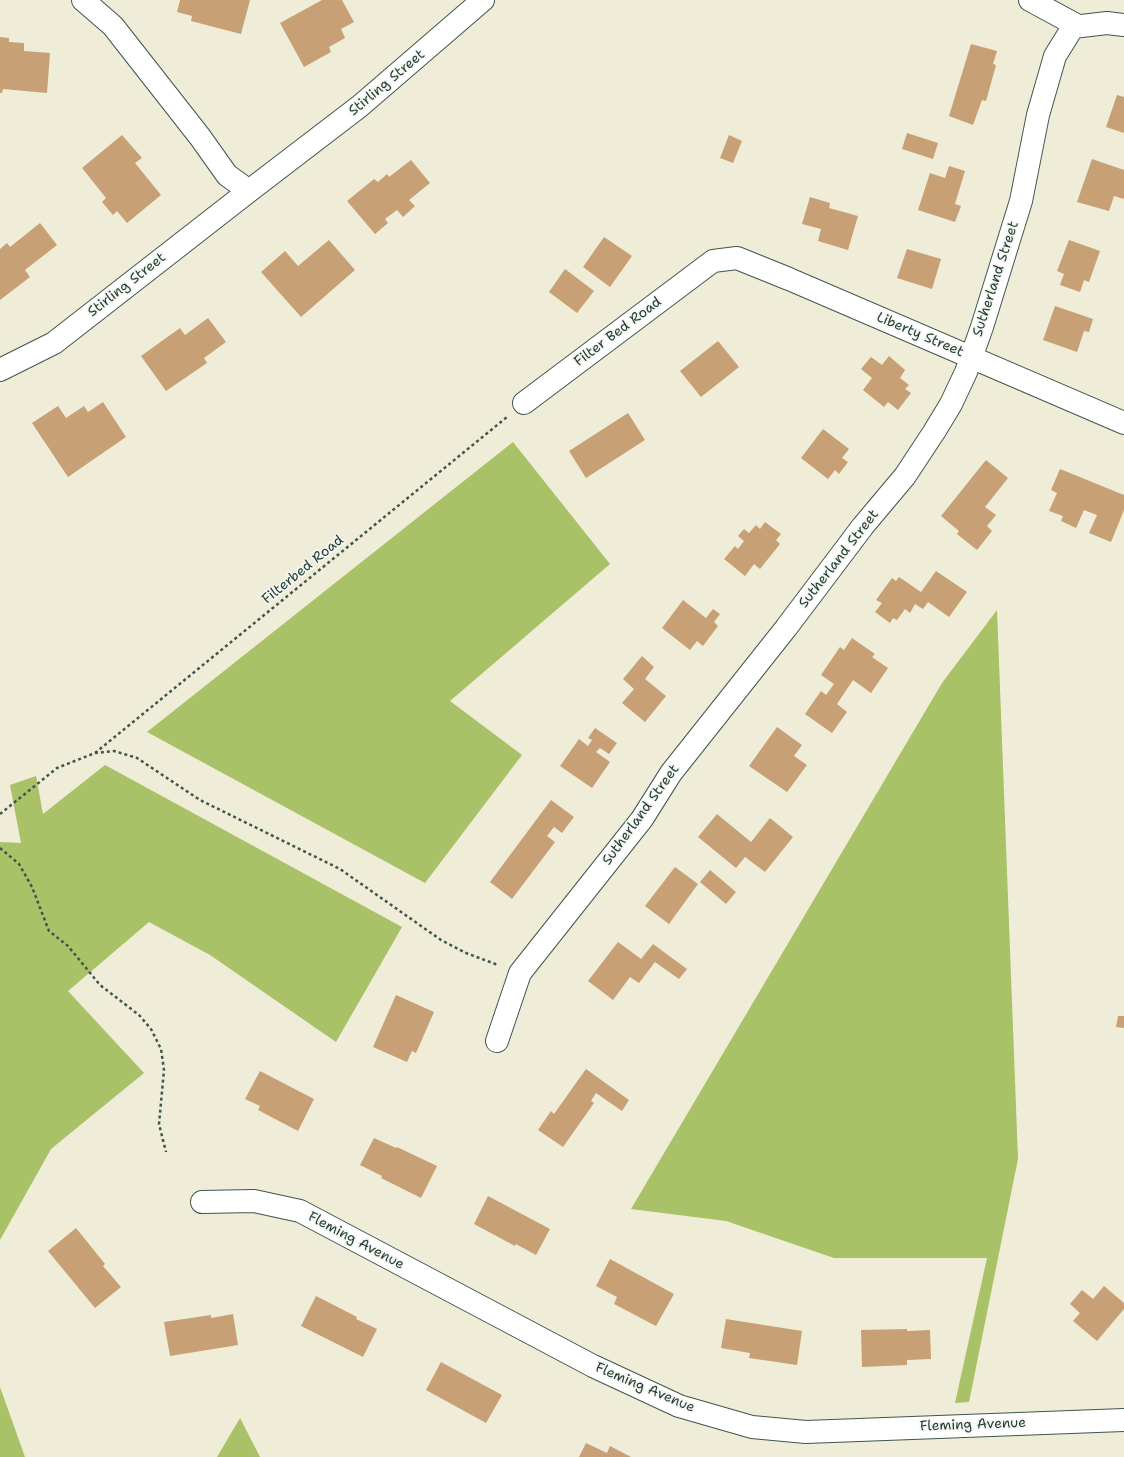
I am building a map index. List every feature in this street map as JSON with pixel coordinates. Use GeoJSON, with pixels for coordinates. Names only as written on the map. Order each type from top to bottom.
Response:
{"type":"FeatureCollection","features":[{"type":"Feature","properties":{"kind":"street"},"geometry":{"type":"LineString","coordinates":[[83,0],[113,26],[200,137],[227,175],[249,191]]}},
{"type":"Feature","properties":{"kind":"street","name":"Stirling Street"},"geometry":{"type":"LineString","coordinates":[[0,370],[54,343],[360,106],[483,0]]}},
{"type":"Feature","properties":{"kind":"street"},"geometry":{"type":"LineString","coordinates":[[1030,0],[1078,26],[1107,23],[1124,25]]}},
{"type":"Feature","properties":{"kind":"street","name":"Sutherland Street"},"geometry":{"type":"LineString","coordinates":[[497,1041],[520,973],[642,819],[676,767],[786,628],[863,526],[905,476],[951,404],[982,327],[1021,201],[1038,115],[1055,56],[1073,27],[1078,26]]}},
{"type":"Feature","properties":{"kind":"street","name":"Liberty Street"},"geometry":{"type":"LineString","coordinates":[[713,261],[737,258],[1124,423]]}},
{"type":"Feature","properties":{"kind":"street","name":"Filter Bed Road"},"geometry":{"type":"LineString","coordinates":[[524,404],[713,261]]}},
{"type":"Feature","properties":{"kind":"street","name":"Fleming Avenue"},"geometry":{"type":"LineString","coordinates":[[202,1202],[254,1201],[300,1211],[593,1366],[679,1406],[752,1427],[806,1432],[1124,1420]]}},
{"type":"Feature","properties":{"kind":"path","name":"Filterbed Road"},"geometry":{"type":"LineString","coordinates":[[95,753],[524,404]]}},
{"type":"Feature","properties":{"kind":"path"},"geometry":{"type":"LineString","coordinates":[[0,814],[57,768],[95,753],[114,750],[137,758],[200,800],[340,869],[441,940],[466,954],[520,973]]}},
{"type":"Feature","properties":{"kind":"path"},"geometry":{"type":"LineString","coordinates":[[0,848],[19,864],[32,887],[49,931],[68,946],[100,985],[139,1015],[151,1029],[161,1049],[164,1070],[159,1124],[166,1152]]}},
{"type":"Feature","properties":{"kind":"green space"},"geometry":{"type":"Polygon","coordinates":[[[513,442],[610,564],[450,701],[522,755],[425,883],[147,732],[513,442]]]}},
{"type":"Feature","properties":{"kind":"green space"},"geometry":{"type":"Polygon","coordinates":[[[997,610],[1018,1159],[969,1402],[955,1403],[987,1258],[834,1258],[726,1221],[631,1209],[942,683],[997,610]]]}},
{"type":"Feature","properties":{"kind":"green space"},"geometry":{"type":"Polygon","coordinates":[[[105,765],[402,927],[336,1042],[210,955],[149,922],[68,991],[144,1073],[51,1149],[0,1240],[0,842],[21,843],[10,785],[36,776],[43,814],[105,765]]]}},
{"type":"Feature","properties":{"kind":"green space"},"geometry":{"type":"Polygon","coordinates":[[[0,1387],[25,1457],[0,1457],[0,1387]]]}},
{"type":"Feature","properties":{"kind":"green space"},"geometry":{"type":"Polygon","coordinates":[[[240,1418],[260,1457],[217,1457],[240,1418]]]}},
{"type":"Feature","properties":{"kind":"building"},"geometry":{"type":"Polygon","coordinates":[[[180,0],[250,0],[241,34],[191,21],[192,16],[177,12],[180,0]]]}},
{"type":"Feature","properties":{"kind":"building"},"geometry":{"type":"Polygon","coordinates":[[[322,0],[342,0],[354,22],[341,29],[345,38],[329,47],[331,52],[304,67],[280,23],[322,0]]]}},
{"type":"Feature","properties":{"kind":"building"},"geometry":{"type":"Polygon","coordinates":[[[0,37],[9,38],[9,42],[24,43],[24,51],[50,53],[47,93],[3,89],[2,93],[0,93],[0,37]]]}},
{"type":"Feature","properties":{"kind":"building"},"geometry":{"type":"Polygon","coordinates":[[[971,44],[997,51],[993,64],[996,65],[986,101],[982,100],[973,125],[949,116],[971,44]]]}},
{"type":"Feature","properties":{"kind":"building"},"geometry":{"type":"Polygon","coordinates":[[[1117,95],[1124,97],[1124,133],[1106,127],[1117,95]]]}},
{"type":"Feature","properties":{"kind":"building"},"geometry":{"type":"Polygon","coordinates":[[[907,133],[938,143],[933,159],[902,149],[907,133]]]}},
{"type":"Feature","properties":{"kind":"building"},"geometry":{"type":"Polygon","coordinates":[[[122,135],[142,158],[135,163],[161,195],[127,223],[117,211],[113,215],[102,202],[106,198],[82,168],[122,135]]]}},
{"type":"Feature","properties":{"kind":"building"},"geometry":{"type":"Polygon","coordinates":[[[729,135],[742,141],[733,163],[720,158],[729,135]]]}},
{"type":"Feature","properties":{"kind":"building"},"geometry":{"type":"Polygon","coordinates":[[[1092,159],[1124,170],[1124,199],[1114,196],[1109,211],[1077,202],[1092,159]]]}},
{"type":"Feature","properties":{"kind":"building"},"geometry":{"type":"Polygon","coordinates":[[[411,160],[430,183],[409,200],[415,206],[403,217],[397,210],[385,219],[388,223],[375,234],[347,201],[374,179],[378,182],[387,174],[389,177],[411,160]]]}},
{"type":"Feature","properties":{"kind":"building"},"geometry":{"type":"Polygon","coordinates":[[[949,166],[965,171],[955,204],[961,206],[955,222],[918,210],[930,173],[945,178],[949,166]]]}},
{"type":"Feature","properties":{"kind":"building"},"geometry":{"type":"Polygon","coordinates":[[[810,197],[830,203],[829,208],[858,216],[848,250],[818,241],[821,229],[802,224],[810,197]]]}},
{"type":"Feature","properties":{"kind":"building"},"geometry":{"type":"Polygon","coordinates":[[[40,223],[57,245],[25,270],[30,277],[0,300],[0,249],[7,243],[10,247],[40,223]]]}},
{"type":"Feature","properties":{"kind":"building"},"geometry":{"type":"Polygon","coordinates":[[[604,237],[632,256],[610,287],[583,267],[604,237]]]}},
{"type":"Feature","properties":{"kind":"building"},"geometry":{"type":"Polygon","coordinates":[[[329,240],[355,270],[301,317],[261,272],[285,251],[298,266],[329,240]]]}},
{"type":"Feature","properties":{"kind":"building"},"geometry":{"type":"Polygon","coordinates":[[[1069,240],[1100,251],[1089,282],[1084,280],[1080,292],[1060,285],[1064,274],[1057,271],[1069,240]]]}},
{"type":"Feature","properties":{"kind":"building"},"geometry":{"type":"Polygon","coordinates":[[[907,249],[941,259],[932,289],[897,278],[907,249]]]}},
{"type":"Feature","properties":{"kind":"building"},"geometry":{"type":"Polygon","coordinates":[[[565,269],[594,291],[577,313],[549,292],[565,269]]]}},
{"type":"Feature","properties":{"kind":"building"},"geometry":{"type":"Polygon","coordinates":[[[1055,306],[1093,319],[1089,332],[1084,331],[1077,352],[1043,340],[1055,306]]]}},
{"type":"Feature","properties":{"kind":"building"},"geometry":{"type":"Polygon","coordinates":[[[208,318],[226,342],[204,358],[207,363],[166,391],[141,356],[180,328],[185,335],[208,318]]]}},
{"type":"Feature","properties":{"kind":"building"},"geometry":{"type":"Polygon","coordinates":[[[718,341],[739,367],[701,397],[680,371],[718,341]]]}},
{"type":"Feature","properties":{"kind":"building"},"geometry":{"type":"Polygon","coordinates":[[[889,356],[905,370],[900,378],[909,385],[905,389],[911,393],[898,410],[888,402],[884,407],[863,390],[872,378],[861,369],[871,357],[882,365],[889,356]]]}},
{"type":"Feature","properties":{"kind":"building"},"geometry":{"type":"Polygon","coordinates":[[[103,402],[126,437],[68,477],[32,423],[58,406],[66,418],[84,406],[88,412],[103,402]]]}},
{"type":"Feature","properties":{"kind":"building"},"geometry":{"type":"Polygon","coordinates":[[[628,413],[645,440],[586,478],[569,451],[628,413]]]}},
{"type":"Feature","properties":{"kind":"building"},"geometry":{"type":"Polygon","coordinates":[[[823,429],[849,449],[842,458],[848,462],[839,474],[835,470],[828,479],[801,458],[823,429]]]}},
{"type":"Feature","properties":{"kind":"building"},"geometry":{"type":"Polygon","coordinates":[[[986,460],[1008,478],[985,507],[996,515],[987,526],[992,531],[977,550],[957,534],[959,531],[941,516],[986,460]]]}},
{"type":"Feature","properties":{"kind":"building"},"geometry":{"type":"Polygon","coordinates":[[[1060,469],[1124,495],[1124,510],[1111,542],[1089,533],[1097,515],[1084,510],[1076,528],[1061,521],[1063,516],[1049,511],[1057,493],[1051,490],[1060,469]]]}},
{"type":"Feature","properties":{"kind":"building"},"geometry":{"type":"Polygon","coordinates":[[[765,522],[781,534],[776,540],[780,544],[760,569],[754,564],[745,576],[724,559],[735,546],[738,549],[744,541],[738,536],[744,529],[749,533],[756,525],[760,529],[765,522]]]}},
{"type":"Feature","properties":{"kind":"building"},"geometry":{"type":"Polygon","coordinates":[[[936,571],[967,592],[949,617],[928,602],[923,609],[915,604],[910,613],[905,609],[897,620],[893,618],[890,623],[875,612],[882,603],[876,600],[892,578],[896,581],[899,577],[921,592],[936,571]]]}},
{"type":"Feature","properties":{"kind":"building"},"geometry":{"type":"Polygon","coordinates":[[[683,600],[706,618],[713,609],[720,614],[714,622],[718,626],[703,646],[697,641],[690,650],[662,628],[683,600]]]}},
{"type":"Feature","properties":{"kind":"building"},"geometry":{"type":"Polygon","coordinates":[[[852,638],[875,654],[872,657],[888,668],[871,693],[853,680],[837,704],[847,712],[832,733],[805,714],[821,691],[826,695],[834,684],[821,675],[840,647],[844,650],[852,638]]]}},
{"type":"Feature","properties":{"kind":"building"},"geometry":{"type":"Polygon","coordinates":[[[642,656],[654,667],[645,679],[666,696],[645,722],[622,703],[634,689],[623,679],[642,656]]]}},
{"type":"Feature","properties":{"kind":"building"},"geometry":{"type":"Polygon","coordinates":[[[777,727],[802,745],[794,756],[807,765],[787,792],[749,766],[777,727]]]}},
{"type":"Feature","properties":{"kind":"building"},"geometry":{"type":"Polygon","coordinates":[[[595,728],[617,743],[609,754],[600,748],[596,752],[610,762],[592,788],[560,766],[579,739],[588,746],[592,740],[588,738],[595,728]]]}},
{"type":"Feature","properties":{"kind":"building"},"geometry":{"type":"Polygon","coordinates":[[[551,800],[574,817],[562,833],[554,827],[547,836],[555,842],[512,899],[490,882],[551,800]]]}},
{"type":"Feature","properties":{"kind":"building"},"geometry":{"type":"Polygon","coordinates":[[[717,814],[751,842],[770,818],[793,837],[765,872],[745,857],[736,868],[698,837],[717,814]]]}},
{"type":"Feature","properties":{"kind":"building"},"geometry":{"type":"Polygon","coordinates":[[[675,867],[698,884],[669,924],[645,906],[675,867]]]}},
{"type":"Feature","properties":{"kind":"building"},"geometry":{"type":"Polygon","coordinates":[[[710,870],[736,892],[726,904],[700,882],[710,870]]]}},
{"type":"Feature","properties":{"kind":"building"},"geometry":{"type":"Polygon","coordinates":[[[618,942],[641,959],[653,944],[687,969],[679,979],[655,962],[639,983],[630,977],[613,1000],[588,981],[618,942]]]}},
{"type":"Feature","properties":{"kind":"building"},"geometry":{"type":"Polygon","coordinates":[[[396,995],[434,1012],[416,1053],[412,1051],[407,1062],[373,1047],[396,995]]]}},
{"type":"Feature","properties":{"kind":"building"},"geometry":{"type":"Polygon","coordinates":[[[1118,1016],[1124,1016],[1124,1028],[1116,1027],[1118,1016]]]}},
{"type":"Feature","properties":{"kind":"building"},"geometry":{"type":"Polygon","coordinates":[[[586,1069],[629,1100],[622,1111],[596,1093],[591,1101],[594,1103],[563,1147],[538,1130],[551,1111],[554,1114],[586,1069]]]}},
{"type":"Feature","properties":{"kind":"building"},"geometry":{"type":"Polygon","coordinates":[[[260,1071],[314,1099],[298,1131],[258,1110],[260,1106],[245,1099],[260,1071]]]}},
{"type":"Feature","properties":{"kind":"building"},"geometry":{"type":"Polygon","coordinates":[[[374,1138],[437,1166],[421,1198],[381,1178],[382,1176],[360,1165],[374,1138]]]}},
{"type":"Feature","properties":{"kind":"building"},"geometry":{"type":"Polygon","coordinates":[[[488,1196],[550,1229],[536,1255],[516,1244],[515,1246],[474,1224],[488,1196]]]}},
{"type":"Feature","properties":{"kind":"building"},"geometry":{"type":"Polygon","coordinates":[[[76,1228],[105,1264],[103,1266],[121,1287],[95,1308],[48,1251],[76,1228]]]}},
{"type":"Feature","properties":{"kind":"building"},"geometry":{"type":"Polygon","coordinates":[[[610,1259],[674,1294],[656,1326],[614,1304],[617,1297],[596,1286],[610,1259]]]}},
{"type":"Feature","properties":{"kind":"building"},"geometry":{"type":"Polygon","coordinates":[[[1104,1286],[1124,1303],[1124,1309],[1097,1341],[1073,1321],[1080,1313],[1070,1304],[1082,1290],[1093,1299],[1104,1286]]]}},
{"type":"Feature","properties":{"kind":"building"},"geometry":{"type":"Polygon","coordinates":[[[316,1296],[377,1329],[363,1357],[301,1326],[316,1296]]]}},
{"type":"Feature","properties":{"kind":"building"},"geometry":{"type":"Polygon","coordinates":[[[233,1314],[238,1345],[170,1356],[164,1322],[211,1315],[211,1318],[233,1314]]]}},
{"type":"Feature","properties":{"kind":"building"},"geometry":{"type":"Polygon","coordinates":[[[726,1319],[802,1331],[797,1365],[749,1358],[750,1353],[721,1348],[726,1319]]]}},
{"type":"Feature","properties":{"kind":"building"},"geometry":{"type":"Polygon","coordinates":[[[907,1329],[907,1331],[930,1330],[931,1359],[907,1360],[907,1365],[862,1367],[861,1330],[907,1329]]]}},
{"type":"Feature","properties":{"kind":"building"},"geometry":{"type":"Polygon","coordinates":[[[441,1362],[502,1395],[486,1423],[426,1390],[441,1362]]]}},
{"type":"Feature","properties":{"kind":"building"},"geometry":{"type":"Polygon","coordinates":[[[586,1443],[607,1453],[610,1446],[631,1457],[579,1457],[586,1443]]]}}]}
